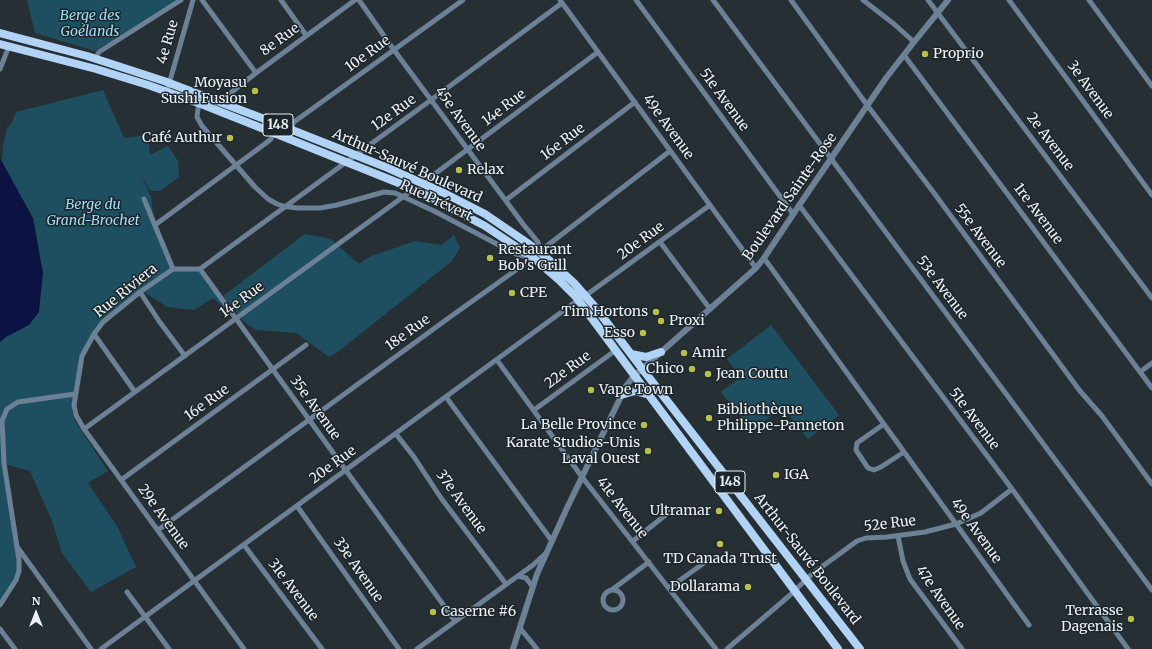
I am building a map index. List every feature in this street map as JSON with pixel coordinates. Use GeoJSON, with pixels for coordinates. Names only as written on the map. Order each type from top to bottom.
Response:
{"type":"FeatureCollection","features":[{"type":"Feature","properties":{"kind":"main road","name":"Arthur-Sauvé Boulevard"},"geometry":{"type":"LineString","coordinates":[[0,33],[95,59],[169,83],[274,132],[411,188],[485,226],[540,263],[601,314],[642,369],[860,649]]}},
{"type":"Feature","properties":{"kind":"main road","name":"Arthur-Sauvé Boulevard"},"geometry":{"type":"LineString","coordinates":[[0,44],[91,68],[167,91],[224,103],[426,185],[459,200],[504,226],[540,252],[582,298],[647,394],[838,649]]}},
{"type":"Feature","properties":{"kind":"main road"},"geometry":{"type":"LineString","coordinates":[[631,354],[646,357],[661,352]]}},
{"type":"Feature","properties":{"kind":"main road"},"geometry":{"type":"LineString","coordinates":[[621,394],[634,391],[647,394]]}},
{"type":"Feature","properties":{"kind":"street"},"geometry":{"type":"LineString","coordinates":[[91,68],[99,52],[181,0]]}},
{"type":"Feature","properties":{"kind":"street","name":"4e Rue"},"geometry":{"type":"LineString","coordinates":[[167,91],[193,0]]}},
{"type":"Feature","properties":{"kind":"street"},"geometry":{"type":"LineString","coordinates":[[202,0],[256,73]]}},
{"type":"Feature","properties":{"kind":"street"},"geometry":{"type":"LineString","coordinates":[[281,0],[306,36]]}},
{"type":"Feature","properties":{"kind":"street","name":"8e Rue"},"geometry":{"type":"LineString","coordinates":[[224,103],[228,95],[355,0]]}},
{"type":"Feature","properties":{"kind":"street","name":"45e Avenue"},"geometry":{"type":"LineString","coordinates":[[358,0],[468,150],[538,242],[540,252]]}},
{"type":"Feature","properties":{"kind":"street","name":"10e Rue"},"geometry":{"type":"LineString","coordinates":[[290,130],[294,122],[463,0]]}},
{"type":"Feature","properties":{"kind":"street","name":"51e Avenue"},"geometry":{"type":"LineString","coordinates":[[636,0],[793,214]]}},
{"type":"Feature","properties":{"kind":"street","name":"53e Avenue"},"geometry":{"type":"LineString","coordinates":[[713,0],[1152,590]]}},
{"type":"Feature","properties":{"kind":"street","name":"55e Avenue"},"geometry":{"type":"LineString","coordinates":[[791,0],[867,105],[1080,391],[1106,422],[1152,484]]}},
{"type":"Feature","properties":{"kind":"street"},"geometry":{"type":"LineString","coordinates":[[862,0],[894,24],[914,42]]}},
{"type":"Feature","properties":{"kind":"street","name":"2e Avenue"},"geometry":{"type":"LineString","coordinates":[[928,0],[1152,298]]}},
{"type":"Feature","properties":{"kind":"street","name":"Boulevard Sainte-Rose"},"geometry":{"type":"LineString","coordinates":[[513,649],[532,586],[621,394],[634,376],[756,268],[867,105],[914,42],[948,0]]}},
{"type":"Feature","properties":{"kind":"street","name":"3e Avenue"},"geometry":{"type":"LineString","coordinates":[[1008,0],[1152,195]]}},
{"type":"Feature","properties":{"kind":"street"},"geometry":{"type":"LineString","coordinates":[[1089,0],[1152,86]]}},
{"type":"Feature","properties":{"kind":"street","name":"49e Avenue"},"geometry":{"type":"LineString","coordinates":[[561,1],[756,268]]}},
{"type":"Feature","properties":{"kind":"street","name":"12e Rue"},"geometry":{"type":"LineString","coordinates":[[200,269],[432,100],[561,1]]}},
{"type":"Feature","properties":{"kind":"street"},"geometry":{"type":"LineString","coordinates":[[0,69],[9,46]]}},
{"type":"Feature","properties":{"kind":"street","name":"14e Rue"},"geometry":{"type":"LineString","coordinates":[[426,185],[430,178],[436,173],[598,52]]}},
{"type":"Feature","properties":{"kind":"street","name":"1re Avenue"},"geometry":{"type":"LineString","coordinates":[[904,55],[1152,388]]}},
{"type":"Feature","properties":{"kind":"street","name":"Rue Prévert"},"geometry":{"type":"LineString","coordinates":[[199,98],[198,120],[255,187],[264,196],[277,204],[285,206],[325,208],[337,206],[384,192],[395,193],[404,196],[516,254],[532,258]]}},
{"type":"Feature","properties":{"kind":"street","name":"16e Rue"},"geometry":{"type":"LineString","coordinates":[[506,200],[635,102]]}},
{"type":"Feature","properties":{"kind":"street"},"geometry":{"type":"LineString","coordinates":[[154,225],[269,141],[274,132]]}},
{"type":"Feature","properties":{"kind":"street","name":"18e Rue"},"geometry":{"type":"LineString","coordinates":[[158,530],[523,265],[670,151]]}},
{"type":"Feature","properties":{"kind":"street","name":"14e Rue"},"geometry":{"type":"LineString","coordinates":[[84,429],[404,196],[411,188]]}},
{"type":"Feature","properties":{"kind":"street","name":"Rue Riviera"},"geometry":{"type":"LineString","coordinates":[[75,394],[82,356],[94,334],[103,322],[140,292],[173,269],[144,199]]}},
{"type":"Feature","properties":{"kind":"street","name":"20e Rue"},"geometry":{"type":"LineString","coordinates":[[101,649],[710,205]]}},
{"type":"Feature","properties":{"kind":"street","name":"51e Avenue"},"geometry":{"type":"LineString","coordinates":[[799,205],[1012,489],[1128,649]]}},
{"type":"Feature","properties":{"kind":"street"},"geometry":{"type":"LineString","coordinates":[[660,242],[710,310]]}},
{"type":"Feature","properties":{"kind":"street","name":"49e Avenue"},"geometry":{"type":"LineString","coordinates":[[764,258],[1029,625]]}},
{"type":"Feature","properties":{"kind":"street"},"geometry":{"type":"LineString","coordinates":[[173,269],[200,269]]}},
{"type":"Feature","properties":{"kind":"street","name":"35e Avenue"},"geometry":{"type":"LineString","coordinates":[[200,269],[455,621]]}},
{"type":"Feature","properties":{"kind":"street"},"geometry":{"type":"LineString","coordinates":[[140,292],[185,356]]}},
{"type":"Feature","properties":{"kind":"street"},"geometry":{"type":"LineString","coordinates":[[94,334],[135,392]]}},
{"type":"Feature","properties":{"kind":"street","name":"16e Rue"},"geometry":{"type":"LineString","coordinates":[[121,480],[306,345]]}},
{"type":"Feature","properties":{"kind":"street","name":"22e Rue"},"geometry":{"type":"LineString","coordinates":[[534,410],[616,350]]}},
{"type":"Feature","properties":{"kind":"street","name":"41e Avenue"},"geometry":{"type":"LineString","coordinates":[[497,360],[582,477],[716,649]]}},
{"type":"Feature","properties":{"kind":"street"},"geometry":{"type":"LineString","coordinates":[[1140,372],[1152,363]]}},
{"type":"Feature","properties":{"kind":"street"},"geometry":{"type":"LineString","coordinates":[[0,605],[16,580],[19,571],[19,560],[4,463],[2,422],[8,409],[18,402],[75,394]]}},
{"type":"Feature","properties":{"kind":"street","name":"29e Avenue"},"geometry":{"type":"LineString","coordinates":[[75,394],[74,405],[76,415],[84,429],[244,649]]}},
{"type":"Feature","properties":{"kind":"street"},"geometry":{"type":"LineString","coordinates":[[446,397],[552,541]]}},
{"type":"Feature","properties":{"kind":"street"},"geometry":{"type":"LineString","coordinates":[[884,424],[857,443],[856,450],[868,468],[874,470],[881,467],[904,452]]}},
{"type":"Feature","properties":{"kind":"street","name":"37e Avenue"},"geometry":{"type":"LineString","coordinates":[[396,434],[414,457],[441,498],[506,584]]}},
{"type":"Feature","properties":{"kind":"street","name":"52e Rue"},"geometry":{"type":"LineString","coordinates":[[727,649],[806,579],[839,553],[860,540],[866,538],[898,536],[925,532],[956,524],[981,513],[1012,489]]}},
{"type":"Feature","properties":{"kind":"street","name":"33e Avenue"},"geometry":{"type":"LineString","coordinates":[[297,506],[399,649]]}},
{"type":"Feature","properties":{"kind":"street"},"geometry":{"type":"LineString","coordinates":[[633,541],[673,510]]}},
{"type":"Feature","properties":{"kind":"street","name":"47e Avenue"},"geometry":{"type":"LineString","coordinates":[[898,536],[902,557],[910,579],[962,649]]}},
{"type":"Feature","properties":{"kind":"street","name":"31e Avenue"},"geometry":{"type":"LineString","coordinates":[[244,545],[322,649]]}},
{"type":"Feature","properties":{"kind":"street"},"geometry":{"type":"LineString","coordinates":[[16,546],[91,649]]}},
{"type":"Feature","properties":{"kind":"street"},"geometry":{"type":"LineString","coordinates":[[418,649],[533,565],[546,553]]}},
{"type":"Feature","properties":{"kind":"street"},"geometry":{"type":"LineString","coordinates":[[669,588],[711,558]]}},
{"type":"Feature","properties":{"kind":"street"},"geometry":{"type":"LineString","coordinates":[[613,589],[620,591],[622,594],[623,604],[618,609],[612,610],[606,607],[602,601],[606,591],[613,589],[649,562]]}},
{"type":"Feature","properties":{"kind":"street"},"geometry":{"type":"LineString","coordinates":[[518,576],[526,578],[532,586]]}},
{"type":"Feature","properties":{"kind":"street"},"geometry":{"type":"LineString","coordinates":[[127,592],[169,649]]}},
{"type":"Feature","properties":{"kind":"street"},"geometry":{"type":"LineString","coordinates":[[520,628],[537,649]]}},
{"type":"Feature","properties":{"kind":"street"},"geometry":{"type":"LineString","coordinates":[[0,629],[15,649]]}},
{"type":"Feature","properties":{"kind":"green space","name":"Berge des Goélands"},"geometry":{"type":"Polygon","coordinates":[[[27,0],[180,0],[95,51],[35,33],[27,0]]]}},
{"type":"Feature","properties":{"kind":"green space","name":"Berge du Grand-Brochet"},"geometry":{"type":"Polygon","coordinates":[[[103,90],[124,138],[141,136],[149,143],[150,155],[168,146],[178,161],[179,177],[160,191],[152,191],[149,189],[140,172],[151,197],[155,225],[173,269],[199,270],[235,317],[213,298],[194,310],[167,307],[144,292],[103,322],[82,356],[73,398],[72,412],[76,423],[108,471],[88,483],[117,526],[136,567],[91,592],[62,553],[52,521],[30,471],[4,464],[19,571],[0,605],[0,158],[2,161],[2,149],[7,128],[11,124],[16,112],[103,90]]]}},
{"type":"Feature","properties":{"kind":"green space"},"geometry":{"type":"Polygon","coordinates":[[[305,234],[331,239],[359,264],[369,257],[415,241],[442,245],[454,235],[460,248],[452,261],[339,351],[329,357],[296,333],[256,330],[244,322],[223,296],[305,234]]]}},
{"type":"Feature","properties":{"kind":"green space"},"geometry":{"type":"Polygon","coordinates":[[[771,325],[839,415],[808,439],[782,406],[753,431],[721,392],[741,377],[727,359],[771,325]]]}},
{"type":"Feature","properties":{"kind":"shaded area"},"geometry":{"type":"Polygon","coordinates":[[[0,158],[33,218],[43,273],[39,312],[29,325],[6,337],[0,342],[0,158]]]}},
{"type":"Feature","properties":{"kind":"place","name":"Proprio"},"geometry":{"type":"Point","coordinates":[925,54]}},
{"type":"Feature","properties":{"kind":"place","name":"Moyasu Sushi Fusion"},"geometry":{"type":"Point","coordinates":[255,91]}},
{"type":"Feature","properties":{"kind":"place","name":"Café Authur"},"geometry":{"type":"Point","coordinates":[230,138]}},
{"type":"Feature","properties":{"kind":"place","name":"Relax"},"geometry":{"type":"Point","coordinates":[459,170]}},
{"type":"Feature","properties":{"kind":"place","name":"Restaurant Bob's Grill"},"geometry":{"type":"Point","coordinates":[490,258]}},
{"type":"Feature","properties":{"kind":"place","name":"CPE"},"geometry":{"type":"Point","coordinates":[512,293]}},
{"type":"Feature","properties":{"kind":"place","name":"Tim Hortons"},"geometry":{"type":"Point","coordinates":[656,312]}},
{"type":"Feature","properties":{"kind":"place","name":"Proxi"},"geometry":{"type":"Point","coordinates":[661,321]}},
{"type":"Feature","properties":{"kind":"place","name":"Esso"},"geometry":{"type":"Point","coordinates":[643,333]}},
{"type":"Feature","properties":{"kind":"place","name":"Amir"},"geometry":{"type":"Point","coordinates":[684,353]}},
{"type":"Feature","properties":{"kind":"place","name":"Chico"},"geometry":{"type":"Point","coordinates":[692,369]}},
{"type":"Feature","properties":{"kind":"place","name":"Jean Coutu"},"geometry":{"type":"Point","coordinates":[708,374]}},
{"type":"Feature","properties":{"kind":"place","name":"Vape Town"},"geometry":{"type":"Point","coordinates":[591,390]}},
{"type":"Feature","properties":{"kind":"place","name":"Bibliothèque Philippe-Panneton"},"geometry":{"type":"Point","coordinates":[709,418]}},
{"type":"Feature","properties":{"kind":"place","name":"La Belle Province"},"geometry":{"type":"Point","coordinates":[644,425]}},
{"type":"Feature","properties":{"kind":"place","name":"Karate Studios-Unis Laval Ouest"},"geometry":{"type":"Point","coordinates":[648,451]}},
{"type":"Feature","properties":{"kind":"place","name":"IGA"},"geometry":{"type":"Point","coordinates":[776,475]}},
{"type":"Feature","properties":{"kind":"place","name":"Ultramar"},"geometry":{"type":"Point","coordinates":[719,511]}},
{"type":"Feature","properties":{"kind":"place","name":"TD Canada Trust"},"geometry":{"type":"Point","coordinates":[720,544]}},
{"type":"Feature","properties":{"kind":"place","name":"Dollarama"},"geometry":{"type":"Point","coordinates":[748,587]}},
{"type":"Feature","properties":{"kind":"place","name":"Caserne #6"},"geometry":{"type":"Point","coordinates":[433,612]}},
{"type":"Feature","properties":{"kind":"place","name":"Terrasse Dagenais"},"geometry":{"type":"Point","coordinates":[1131,619]}}]}
